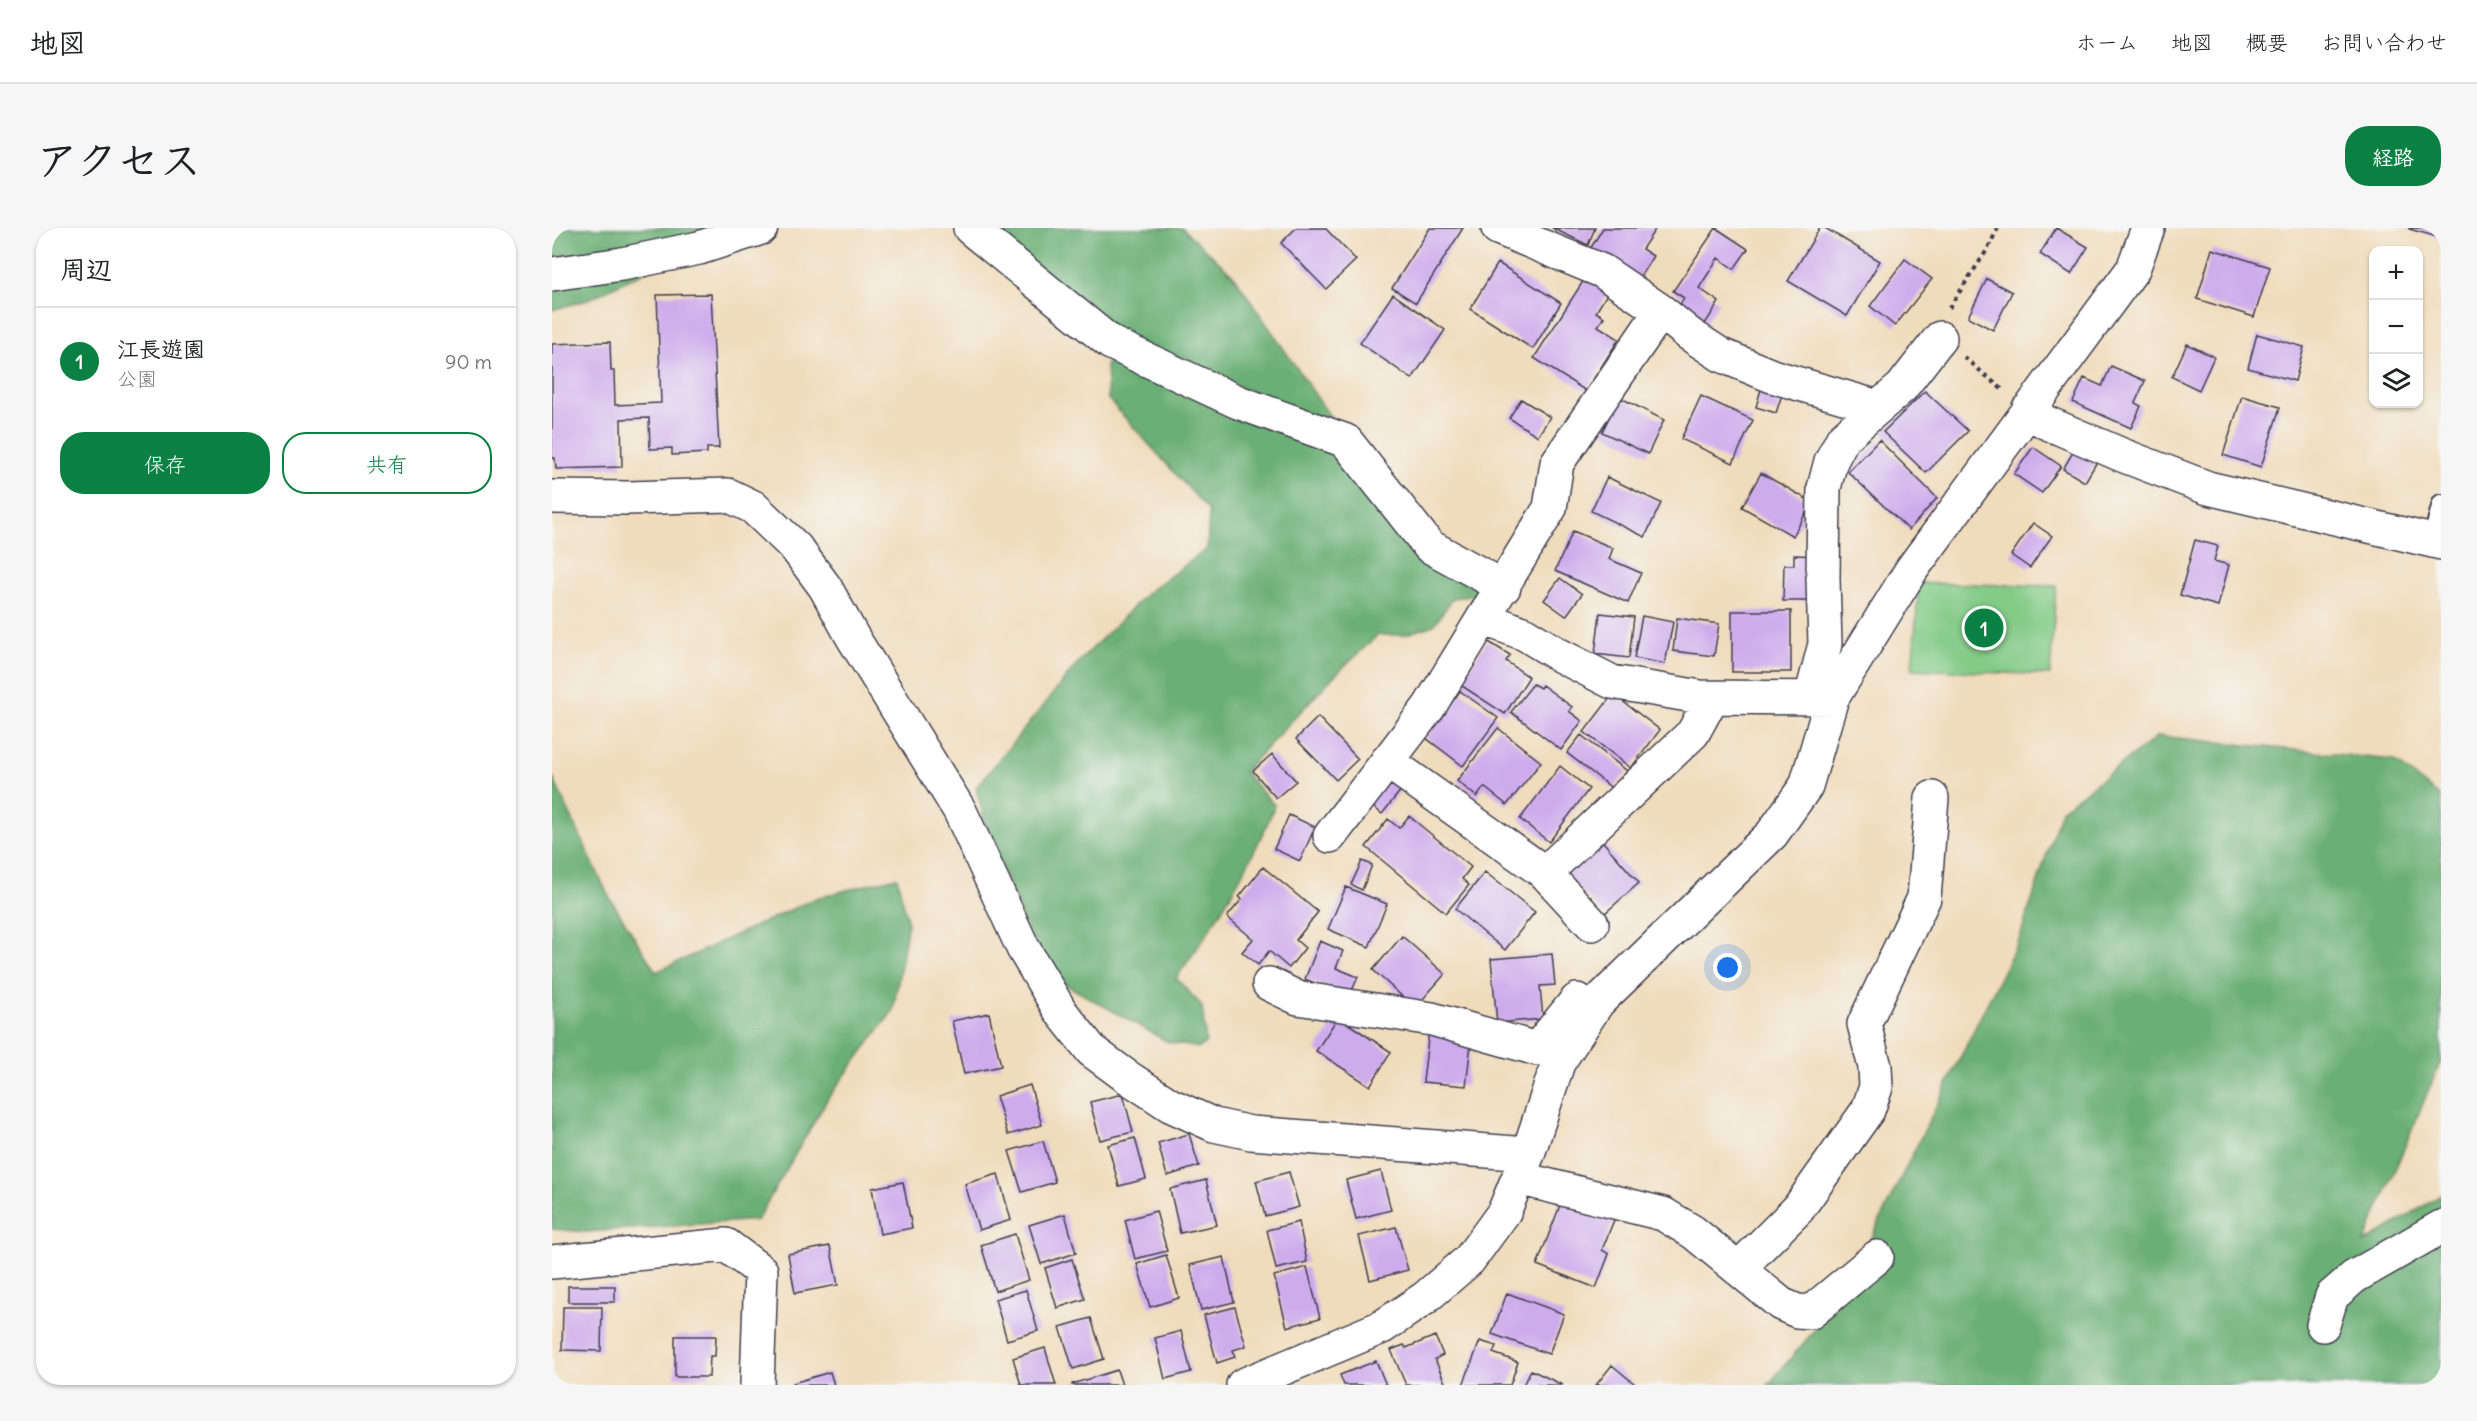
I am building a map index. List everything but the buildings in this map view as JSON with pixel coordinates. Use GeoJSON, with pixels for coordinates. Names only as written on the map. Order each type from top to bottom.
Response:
{"type":"FeatureCollection","features":[{"type":"Feature","properties":{"kind":"street"},"geometry":{"type":"LineString","coordinates":[[552,274],[622,264],[699,248],[761,228]]}},
{"type":"Feature","properties":{"kind":"street"},"geometry":{"type":"LineString","coordinates":[[970,228],[1111,343],[1238,402],[1346,441],[1429,546],[1504,587]]}},
{"type":"Feature","properties":{"kind":"street"},"geometry":{"type":"LineString","coordinates":[[1501,228],[1602,271],[1721,355],[1772,376],[1878,407]]}},
{"type":"Feature","properties":{"kind":"street"},"geometry":{"type":"LineString","coordinates":[[1822,698],[1912,569],[2133,269],[2148,228]]}},
{"type":"Feature","properties":{"kind":"street"},"geometry":{"type":"LineString","coordinates":[[1330,836],[1429,707],[1550,508],[1557,463],[1661,311]]}},
{"type":"Feature","properties":{"kind":"street"},"geometry":{"type":"LineString","coordinates":[[1243,1385],[1382,1327],[1425,1298],[1469,1260],[1504,1212],[1523,1166],[1558,1063],[1598,1002],[1772,834],[1806,786],[1822,698],[1825,644],[1824,488],[1831,461],[1843,438],[1902,387],[1940,338]]}},
{"type":"Feature","properties":{"kind":"street"},"geometry":{"type":"LineString","coordinates":[[2028,410],[2045,422],[2208,488],[2436,542]]}},
{"type":"Feature","properties":{"kind":"street"},"geometry":{"type":"LineString","coordinates":[[552,497],[628,498],[728,495],[753,507],[796,548],[825,587],[852,636],[960,811],[1023,948],[1061,1012],[1092,1051],[1170,1105],[1214,1125],[1251,1133],[1523,1166],[1663,1214],[1693,1232],[1781,1304],[1797,1311],[1811,1312],[1877,1257]]}},
{"type":"Feature","properties":{"kind":"street"},"geometry":{"type":"LineString","coordinates":[[1483,618],[1524,634],[1612,682],[1700,698],[1822,698]]}},
{"type":"Feature","properties":{"kind":"street"},"geometry":{"type":"LineString","coordinates":[[1545,873],[1694,733],[1712,698]]}},
{"type":"Feature","properties":{"kind":"street"},"geometry":{"type":"LineString","coordinates":[[1387,761],[1545,873],[1592,924]]}},
{"type":"Feature","properties":{"kind":"street"},"geometry":{"type":"LineString","coordinates":[[1738,1269],[1798,1209],[1868,1110],[1876,1087],[1875,1067],[1864,1024],[1923,898],[1932,798]]}},
{"type":"Feature","properties":{"kind":"street"},"geometry":{"type":"LineString","coordinates":[[1269,984],[1298,998],[1432,1019],[1537,1048],[1594,978],[1628,974]]}},
{"type":"Feature","properties":{"kind":"street"},"geometry":{"type":"LineString","coordinates":[[2323,1325],[2332,1296],[2354,1277],[2441,1227]]}},
{"type":"Feature","properties":{"kind":"street"},"geometry":{"type":"LineString","coordinates":[[552,1262],[726,1245],[761,1272],[757,1385]]}},
{"type":"Feature","properties":{"kind":"lane"},"geometry":{"type":"LineString","coordinates":[[2436,542],[2441,503]]}},
{"type":"Feature","properties":{"kind":"path"},"geometry":{"type":"LineString","coordinates":[[1998,228],[1987,250],[1937,327],[1940,338],[2028,410]]}},
{"type":"Feature","properties":{"kind":"green space"},"geometry":{"type":"Polygon","coordinates":[[[552,228],[734,228],[587,300],[552,310],[552,228]]]}},
{"type":"Feature","properties":{"kind":"green space"},"geometry":{"type":"Polygon","coordinates":[[[988,228],[1182,228],[1233,275],[1338,428],[1110,333],[988,228]]]}},
{"type":"Feature","properties":{"kind":"green space"},"geometry":{"type":"Polygon","coordinates":[[[1122,356],[1341,447],[1489,587],[1481,595],[1453,598],[1434,625],[1403,635],[1378,635],[1335,675],[1244,772],[1275,806],[1231,895],[1176,978],[1202,1006],[1206,1042],[1199,1048],[1168,1042],[1057,980],[1025,926],[987,831],[976,788],[1077,664],[1148,592],[1207,549],[1209,511],[1108,399],[1106,365],[1122,356]]]}},
{"type":"Feature","properties":{"kind":"green space"},"geometry":{"type":"Polygon","coordinates":[[[1919,583],[2056,586],[2050,675],[1912,669],[1919,583]]]}},
{"type":"Feature","properties":{"kind":"green space"},"geometry":{"type":"Polygon","coordinates":[[[2158,736],[2393,760],[2441,797],[2441,1061],[2364,1243],[2441,1195],[2441,1385],[1768,1385],[1841,1299],[2020,937],[2061,810],[2158,736]]]}},
{"type":"Feature","properties":{"kind":"green space"},"geometry":{"type":"Polygon","coordinates":[[[552,776],[608,895],[656,972],[816,898],[897,877],[908,923],[893,1011],[828,1098],[757,1220],[586,1232],[552,1229],[552,776]]]}},
{"type":"Feature","properties":{"kind":"place","name":"江長遊園"},"geometry":{"type":"Point","coordinates":[1984,628]}}]}
